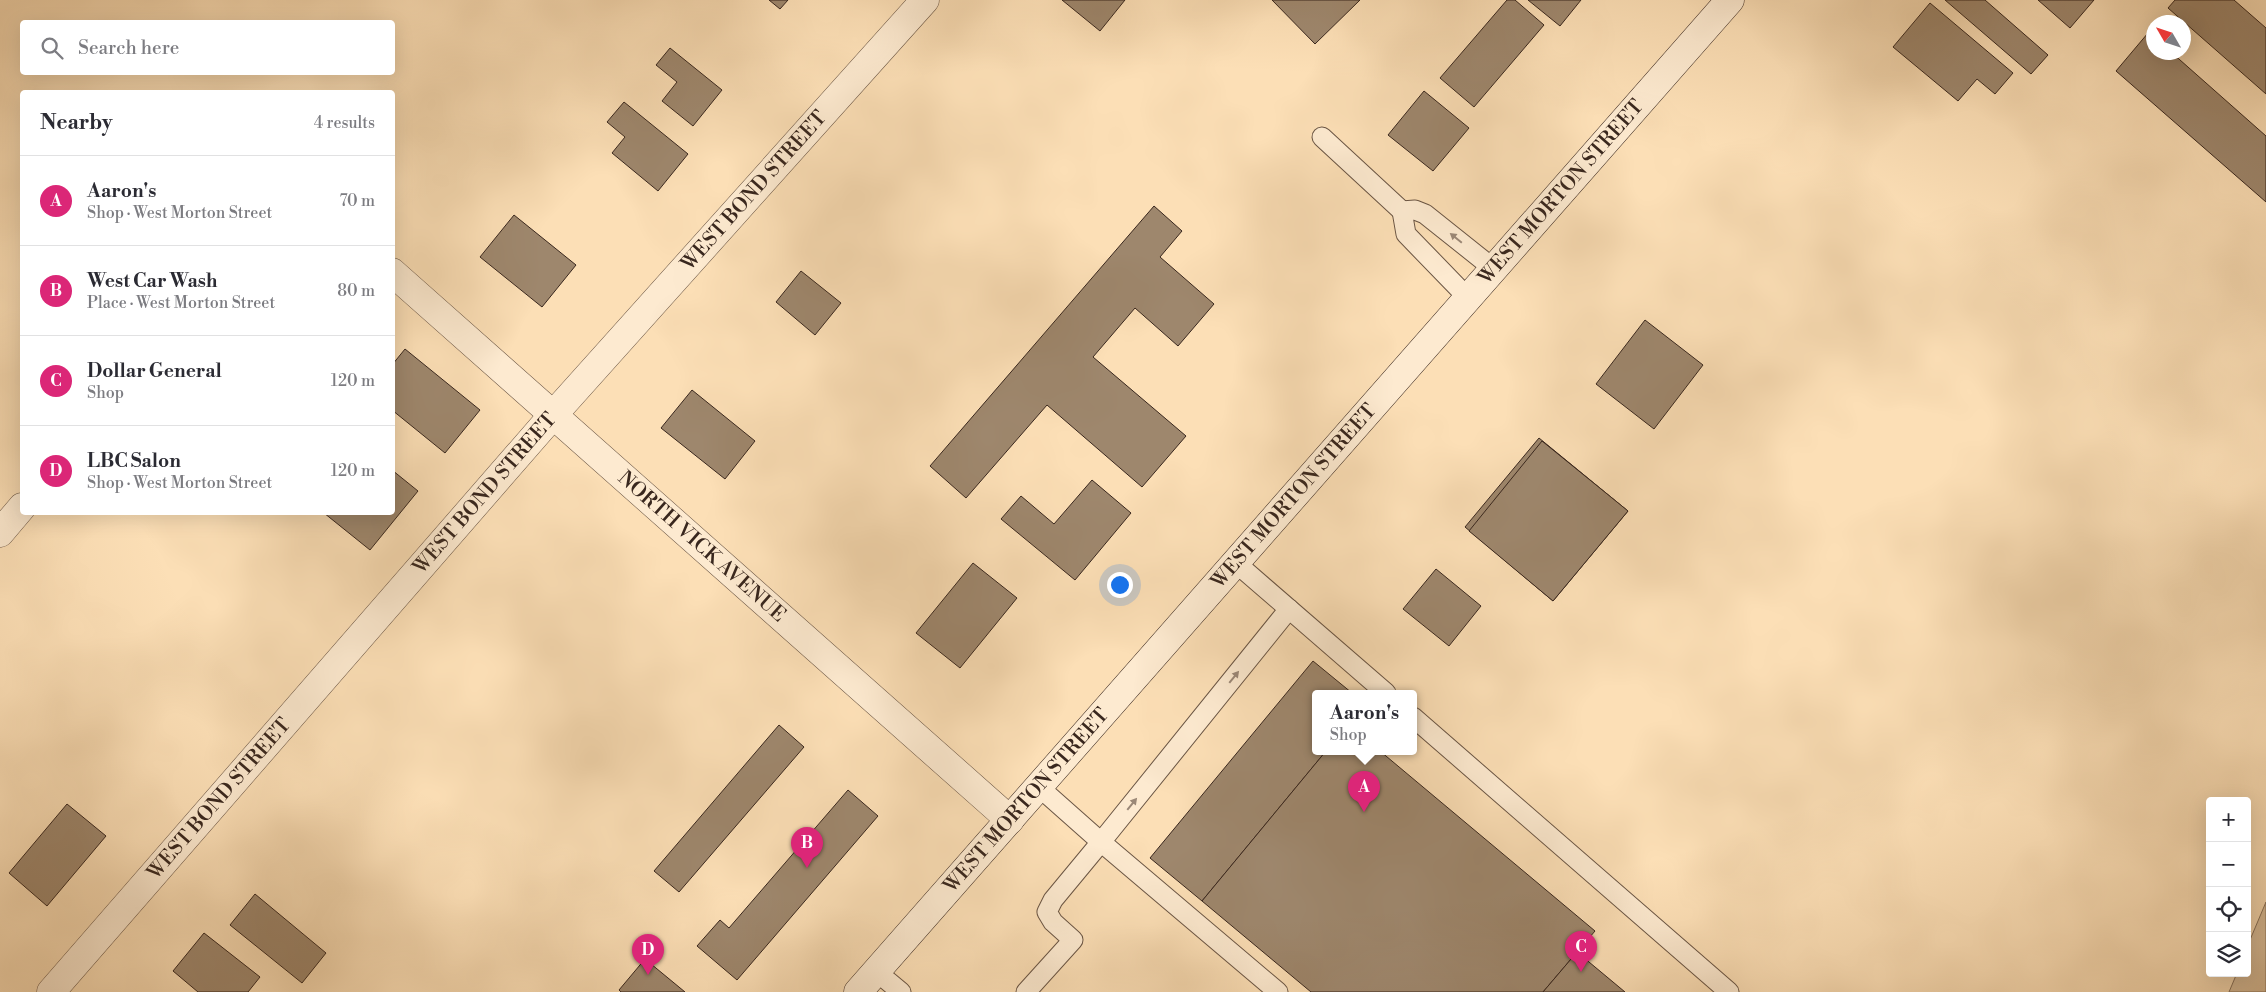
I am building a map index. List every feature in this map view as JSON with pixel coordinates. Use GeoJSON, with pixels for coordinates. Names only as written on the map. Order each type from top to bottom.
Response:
{"type":"FeatureCollection","features":[{"type":"Feature","properties":{"kind":"street","name":"WEST BOND STREET"},"geometry":{"type":"LineString","coordinates":[[51,992],[553,415],[925,0]]}},
{"type":"Feature","properties":{"kind":"street","name":"WEST MORTON STREET"},"geometry":{"type":"LineString","coordinates":[[858,992],[1730,0]]}},
{"type":"Feature","properties":{"kind":"street","name":"NORTH VICK AVENUE"},"geometry":{"type":"LineString","coordinates":[[395,275],[1010,820]]}},
{"type":"Feature","properties":{"kind":"street"},"geometry":{"type":"LineString","coordinates":[[0,533],[20,509]]}},
{"type":"Feature","properties":{"kind":"lane"},"geometry":{"type":"LineString","coordinates":[[1322,137],[1402,211],[1406,234],[1468,298]]}},
{"type":"Feature","properties":{"kind":"lane"},"geometry":{"type":"LineString","coordinates":[[1402,211],[1415,210],[1425,214],[1494,269]]}},
{"type":"Feature","properties":{"kind":"lane"},"geometry":{"type":"LineString","coordinates":[[1236,563],[1383,690]]}},
{"type":"Feature","properties":{"kind":"lane"},"geometry":{"type":"LineString","coordinates":[[1026,992],[1073,940],[1053,922],[1047,912],[1053,900],[1289,609]]}},
{"type":"Feature","properties":{"kind":"lane"},"geometry":{"type":"LineString","coordinates":[[1417,720],[1729,992]]}},
{"type":"Feature","properties":{"kind":"lane"},"geometry":{"type":"LineString","coordinates":[[1039,787],[1278,992]]}},
{"type":"Feature","properties":{"kind":"lane"},"geometry":{"type":"LineString","coordinates":[[877,972],[901,992]]}},
{"type":"Feature","properties":{"kind":"shaded area"},"geometry":{"type":"Polygon","coordinates":[[[2266,902],[2266,992],[2229,992],[2235,977],[2251,977],[2251,938],[2266,902]]]}},
{"type":"Feature","properties":{"kind":"building"},"geometry":{"type":"Polygon","coordinates":[[[769,0],[788,0],[780,9],[769,0]]]}},
{"type":"Feature","properties":{"kind":"building"},"geometry":{"type":"Polygon","coordinates":[[[1062,0],[1125,0],[1100,31],[1062,0]]]}},
{"type":"Feature","properties":{"kind":"building"},"geometry":{"type":"Polygon","coordinates":[[[1272,0],[1360,0],[1315,44],[1272,0]]]}},
{"type":"Feature","properties":{"kind":"building"},"geometry":{"type":"Polygon","coordinates":[[[1507,0],[1515,0],[1544,25],[1474,107],[1440,78],[1507,0]]]}},
{"type":"Feature","properties":{"kind":"building"},"geometry":{"type":"Polygon","coordinates":[[[1528,0],[1581,0],[1560,26],[1528,0]]]}},
{"type":"Feature","properties":{"kind":"building"},"geometry":{"type":"Polygon","coordinates":[[[1945,0],[1985,0],[2048,55],[2031,74],[1945,0]]]}},
{"type":"Feature","properties":{"kind":"building"},"geometry":{"type":"Polygon","coordinates":[[[2038,0],[2094,0],[2070,28],[2038,0]]]}},
{"type":"Feature","properties":{"kind":"building"},"geometry":{"type":"Polygon","coordinates":[[[2175,0],[2234,0],[2266,28],[2266,94],[2191,28],[2191,15],[2176,15],[2168,8],[2175,0]]]}},
{"type":"Feature","properties":{"kind":"building"},"geometry":{"type":"Polygon","coordinates":[[[1930,3],[2013,73],[1995,94],[1977,79],[1958,101],[1893,47],[1930,3]]]}},
{"type":"Feature","properties":{"kind":"building"},"geometry":{"type":"Polygon","coordinates":[[[2146,35],[2146,60],[2180,60],[2266,136],[2266,202],[2116,71],[2146,35]]]}},
{"type":"Feature","properties":{"kind":"building"},"geometry":{"type":"Polygon","coordinates":[[[670,48],[722,90],[693,126],[662,101],[677,82],[656,65],[670,48]]]}},
{"type":"Feature","properties":{"kind":"building"},"geometry":{"type":"Polygon","coordinates":[[[1424,91],[1469,128],[1433,171],[1388,135],[1424,91]]]}},
{"type":"Feature","properties":{"kind":"building"},"geometry":{"type":"Polygon","coordinates":[[[624,102],[688,154],[658,191],[612,153],[625,137],[607,122],[624,102]]]}},
{"type":"Feature","properties":{"kind":"building"},"geometry":{"type":"Polygon","coordinates":[[[1154,206],[1182,231],[1160,257],[1214,304],[1178,346],[1135,308],[1093,357],[1186,436],[1142,487],[1047,405],[966,498],[930,466],[1154,206]]]}},
{"type":"Feature","properties":{"kind":"building"},"geometry":{"type":"Polygon","coordinates":[[[514,215],[576,265],[542,307],[480,257],[514,215]]]}},
{"type":"Feature","properties":{"kind":"building"},"geometry":{"type":"Polygon","coordinates":[[[801,271],[841,303],[815,335],[776,302],[801,271]]]}},
{"type":"Feature","properties":{"kind":"building"},"geometry":{"type":"Polygon","coordinates":[[[1645,320],[1703,365],[1654,429],[1596,384],[1645,320]]]}},
{"type":"Feature","properties":{"kind":"building"},"geometry":{"type":"Polygon","coordinates":[[[405,349],[480,410],[445,453],[395,412],[395,361],[405,349]]]}},
{"type":"Feature","properties":{"kind":"building"},"geometry":{"type":"Polygon","coordinates":[[[692,390],[755,441],[725,479],[661,428],[692,390]]]}},
{"type":"Feature","properties":{"kind":"building"},"geometry":{"type":"Polygon","coordinates":[[[1539,438],[1628,511],[1553,601],[1465,527],[1539,438]]]}},
{"type":"Feature","properties":{"kind":"building"},"geometry":{"type":"Polygon","coordinates":[[[1542,441],[1628,511],[1553,601],[1469,531],[1542,441]]]}},
{"type":"Feature","properties":{"kind":"building"},"geometry":{"type":"Polygon","coordinates":[[[395,472],[418,491],[370,550],[326,515],[395,515],[395,472]]]}},
{"type":"Feature","properties":{"kind":"building"},"geometry":{"type":"Polygon","coordinates":[[[1092,480],[1131,513],[1075,580],[1001,519],[1021,496],[1054,524],[1092,480]]]}},
{"type":"Feature","properties":{"kind":"building"},"geometry":{"type":"Polygon","coordinates":[[[973,563],[1017,598],[960,668],[916,633],[973,563]]]}},
{"type":"Feature","properties":{"kind":"building"},"geometry":{"type":"Polygon","coordinates":[[[1436,569],[1481,606],[1449,646],[1403,609],[1436,569]]]}},
{"type":"Feature","properties":{"kind":"building"},"geometry":{"type":"Polygon","coordinates":[[[1313,661],[1348,690],[1312,690],[1312,755],[1323,755],[1202,901],[1150,858],[1313,661]]]}},
{"type":"Feature","properties":{"kind":"building"},"geometry":{"type":"Polygon","coordinates":[[[779,725],[804,747],[679,892],[654,871],[779,725]]]}},
{"type":"Feature","properties":{"kind":"building"},"geometry":{"type":"Polygon","coordinates":[[[1323,755],[1385,755],[1595,931],[1543,992],[1311,992],[1202,901],[1323,755]]]}},
{"type":"Feature","properties":{"kind":"building"},"geometry":{"type":"Polygon","coordinates":[[[848,790],[878,816],[737,980],[697,946],[720,920],[729,928],[848,790]]]}},
{"type":"Feature","properties":{"kind":"building"},"geometry":{"type":"Polygon","coordinates":[[[67,804],[106,836],[47,906],[9,873],[67,804]]]}},
{"type":"Feature","properties":{"kind":"building"},"geometry":{"type":"Polygon","coordinates":[[[255,894],[326,953],[302,983],[230,925],[255,894]]]}},
{"type":"Feature","properties":{"kind":"building"},"geometry":{"type":"Polygon","coordinates":[[[204,933],[260,977],[248,992],[198,992],[173,971],[204,933]]]}},
{"type":"Feature","properties":{"kind":"building"},"geometry":{"type":"Polygon","coordinates":[[[1577,952],[1625,992],[1543,992],[1577,952]]]}},
{"type":"Feature","properties":{"kind":"building"},"geometry":{"type":"Polygon","coordinates":[[[645,959],[685,992],[621,992],[619,990],[645,959]]]}},
{"type":"Feature","properties":{"kind":"place","name":"Aaron's"},"geometry":{"type":"Point","coordinates":[1364,812]}},
{"type":"Feature","properties":{"kind":"place","name":"West Car Wash"},"geometry":{"type":"Point","coordinates":[807,868]}},
{"type":"Feature","properties":{"kind":"place","name":"Dollar General"},"geometry":{"type":"Point","coordinates":[1581,972]}},
{"type":"Feature","properties":{"kind":"place","name":"LBC Salon"},"geometry":{"type":"Point","coordinates":[648,975]}}]}
